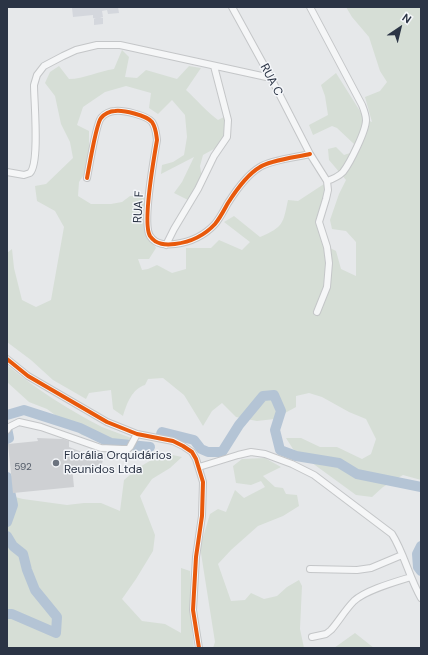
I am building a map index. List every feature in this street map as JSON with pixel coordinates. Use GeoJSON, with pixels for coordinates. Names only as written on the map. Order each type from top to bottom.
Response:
{"type":"FeatureCollection","features":[{"type":"Feature","properties":{"kind":"street","name":"RUA C"},"geometry":{"type":"LineString","coordinates":[[232,7],[310,154],[327,181]]}},
{"type":"Feature","properties":{"kind":"street"},"geometry":{"type":"LineString","coordinates":[[310,7],[366,114],[365,130],[348,165],[338,176],[327,181],[328,190],[319,222],[327,246],[329,263],[327,287],[317,312]]}},
{"type":"Feature","properties":{"kind":"street"},"geometry":{"type":"LineString","coordinates":[[7,172],[24,175],[32,171],[36,151],[34,85],[37,75],[44,66],[76,50],[97,45],[120,45],[271,78]]}},
{"type":"Feature","properties":{"kind":"street"},"geometry":{"type":"LineString","coordinates":[[166,245],[174,228],[198,189],[214,156],[227,137],[228,120],[214,66]]}},
{"type":"Feature","properties":{"kind":"street","name":"RUA F"},"geometry":{"type":"LineString","coordinates":[[87,178],[96,134],[101,118],[107,113],[116,110],[141,115],[151,121],[156,132],[157,140],[149,192],[147,227],[153,240],[159,244],[166,245]]}},
{"type":"Feature","properties":{"kind":"street"},"geometry":{"type":"LineString","coordinates":[[166,245],[186,243],[204,234],[215,223],[231,198],[247,178],[261,166],[310,154]]}},
{"type":"Feature","properties":{"kind":"street"},"geometry":{"type":"LineString","coordinates":[[7,359],[28,376],[107,422],[137,434],[168,440],[183,446],[192,452],[199,467],[203,482],[204,498],[196,556],[193,610],[199,648]]}},
{"type":"Feature","properties":{"kind":"street"},"geometry":{"type":"LineString","coordinates":[[7,430],[9,427],[19,422],[41,427],[101,448],[122,449],[128,449],[130,447],[137,434]]}},
{"type":"Feature","properties":{"kind":"street"},"geometry":{"type":"LineString","coordinates":[[199,467],[250,452],[265,454],[292,464],[314,475],[392,534],[421,598]]}},
{"type":"Feature","properties":{"kind":"street"},"geometry":{"type":"LineString","coordinates":[[310,569],[357,570],[371,568],[402,556]]}},
{"type":"Feature","properties":{"kind":"street"},"geometry":{"type":"LineString","coordinates":[[312,637],[326,634],[331,630],[354,601],[360,597],[384,585],[411,577]]}},
{"type":"Feature","properties":{"kind":"shaded area"},"geometry":{"type":"Polygon","coordinates":[[[118,7],[119,13],[108,14],[107,10],[102,11],[103,17],[100,18],[103,18],[103,24],[94,25],[94,19],[96,19],[93,18],[93,15],[73,17],[72,8],[118,7]]]}},
{"type":"Feature","properties":{"kind":"shaded area"},"geometry":{"type":"Polygon","coordinates":[[[346,7],[421,7],[421,480],[403,475],[383,487],[372,497],[356,495],[293,449],[286,438],[301,438],[320,447],[337,447],[362,459],[371,454],[376,439],[366,419],[349,412],[322,397],[309,393],[296,396],[296,407],[274,419],[257,421],[236,417],[222,403],[212,411],[203,426],[184,395],[163,378],[148,379],[145,385],[133,393],[126,406],[123,416],[113,409],[111,390],[89,393],[86,399],[53,380],[31,360],[7,342],[7,253],[12,249],[14,268],[22,300],[36,307],[51,300],[64,227],[55,211],[37,201],[35,186],[46,184],[73,158],[70,142],[61,124],[55,96],[45,83],[50,72],[59,66],[69,79],[80,78],[114,69],[122,50],[129,57],[125,77],[137,78],[146,70],[177,79],[189,66],[201,68],[186,90],[218,120],[226,116],[225,137],[221,144],[203,155],[200,166],[202,178],[194,194],[188,200],[174,193],[182,182],[194,157],[161,174],[162,165],[173,162],[184,155],[187,137],[185,115],[172,100],[158,114],[149,108],[151,93],[126,86],[105,92],[83,107],[77,125],[89,131],[89,153],[85,173],[79,182],[78,196],[91,204],[111,204],[122,202],[130,196],[146,195],[146,232],[156,248],[149,259],[138,259],[142,270],[157,265],[172,273],[186,269],[186,248],[211,248],[219,240],[242,250],[250,242],[224,222],[234,216],[260,237],[278,227],[285,214],[288,200],[298,201],[324,184],[326,206],[322,224],[328,247],[336,251],[341,269],[356,276],[356,242],[346,231],[332,229],[330,220],[339,194],[346,180],[329,160],[328,149],[336,147],[344,155],[350,153],[354,144],[337,128],[332,126],[313,135],[309,125],[328,115],[325,96],[321,85],[336,73],[365,119],[372,122],[365,97],[380,91],[387,82],[380,71],[369,37],[352,17],[346,7]]]}},
{"type":"Feature","properties":{"kind":"shaded area"},"geometry":{"type":"Polygon","coordinates":[[[7,365],[41,391],[77,414],[102,427],[131,438],[121,446],[82,435],[47,409],[29,402],[7,382],[7,365]]]}},
{"type":"Feature","properties":{"kind":"shaded area"},"geometry":{"type":"Polygon","coordinates":[[[163,453],[182,457],[170,468],[152,479],[140,496],[155,535],[153,551],[122,599],[142,621],[165,624],[181,633],[181,568],[190,571],[194,648],[7,648],[7,495],[23,499],[67,505],[101,503],[120,511],[124,480],[138,468],[163,453]]]}},
{"type":"Feature","properties":{"kind":"shaded area"},"geometry":{"type":"Polygon","coordinates":[[[265,458],[281,467],[263,476],[275,487],[283,488],[286,494],[297,495],[299,506],[283,516],[258,526],[218,564],[231,601],[245,600],[251,593],[264,599],[277,596],[287,587],[299,580],[302,586],[300,629],[304,648],[213,648],[215,642],[200,547],[210,514],[218,509],[226,512],[235,490],[244,498],[265,487],[261,481],[251,485],[236,483],[233,466],[242,459],[265,458]]]}},
{"type":"Feature","properties":{"kind":"shaded area"},"geometry":{"type":"Polygon","coordinates":[[[355,633],[374,648],[334,648],[355,633]]]}},
{"type":"Feature","properties":{"kind":"building"},"geometry":{"type":"Polygon","coordinates":[[[37,438],[63,439],[69,441],[69,447],[103,460],[99,474],[72,467],[74,487],[13,493],[8,444],[38,441],[37,438]]]}},
{"type":"Feature","properties":{"kind":"waterway"},"geometry":{"type":"LineString","coordinates":[[161,434],[162,432],[194,440],[201,449],[208,452],[222,452],[239,425],[263,396],[274,395],[281,411],[275,430],[280,450],[296,456],[339,463],[357,474],[421,487]]}},
{"type":"Feature","properties":{"kind":"waterway"},"geometry":{"type":"LineString","coordinates":[[7,415],[24,410],[80,428],[111,443],[150,447]]}},
{"type":"Feature","properties":{"kind":"waterway"},"geometry":{"type":"LineString","coordinates":[[7,428],[9,438],[7,439]]}},
{"type":"Feature","properties":{"kind":"waterway"},"geometry":{"type":"LineString","coordinates":[[7,477],[13,505],[7,522]]}},
{"type":"Feature","properties":{"kind":"waterway"},"geometry":{"type":"LineString","coordinates":[[7,536],[13,546],[23,554],[27,570],[35,590],[57,617],[56,633],[12,614],[7,614]]}},
{"type":"Feature","properties":{"kind":"waterway"},"geometry":{"type":"LineString","coordinates":[[421,546],[417,554],[418,567],[421,571]]}},
{"type":"Feature","properties":{"kind":"cycle path"},"geometry":{"type":"LineString","coordinates":[[87,178],[97,128],[101,118],[105,114],[113,111],[129,112],[149,119],[156,131],[157,140],[149,190],[147,218],[148,229],[152,239],[158,243],[175,244],[197,238],[211,228],[219,219],[242,184],[255,170],[264,165],[277,161],[310,154]]}},
{"type":"Feature","properties":{"kind":"cycle path"},"geometry":{"type":"LineString","coordinates":[[7,359],[28,376],[107,422],[137,434],[173,441],[192,452],[196,459],[203,482],[202,516],[196,557],[193,610],[199,648]]}},
{"type":"Feature","properties":{"kind":"place","name":"Florália Orquidários Reunidos Ltda"},"geometry":{"type":"Point","coordinates":[56,463]}}]}
